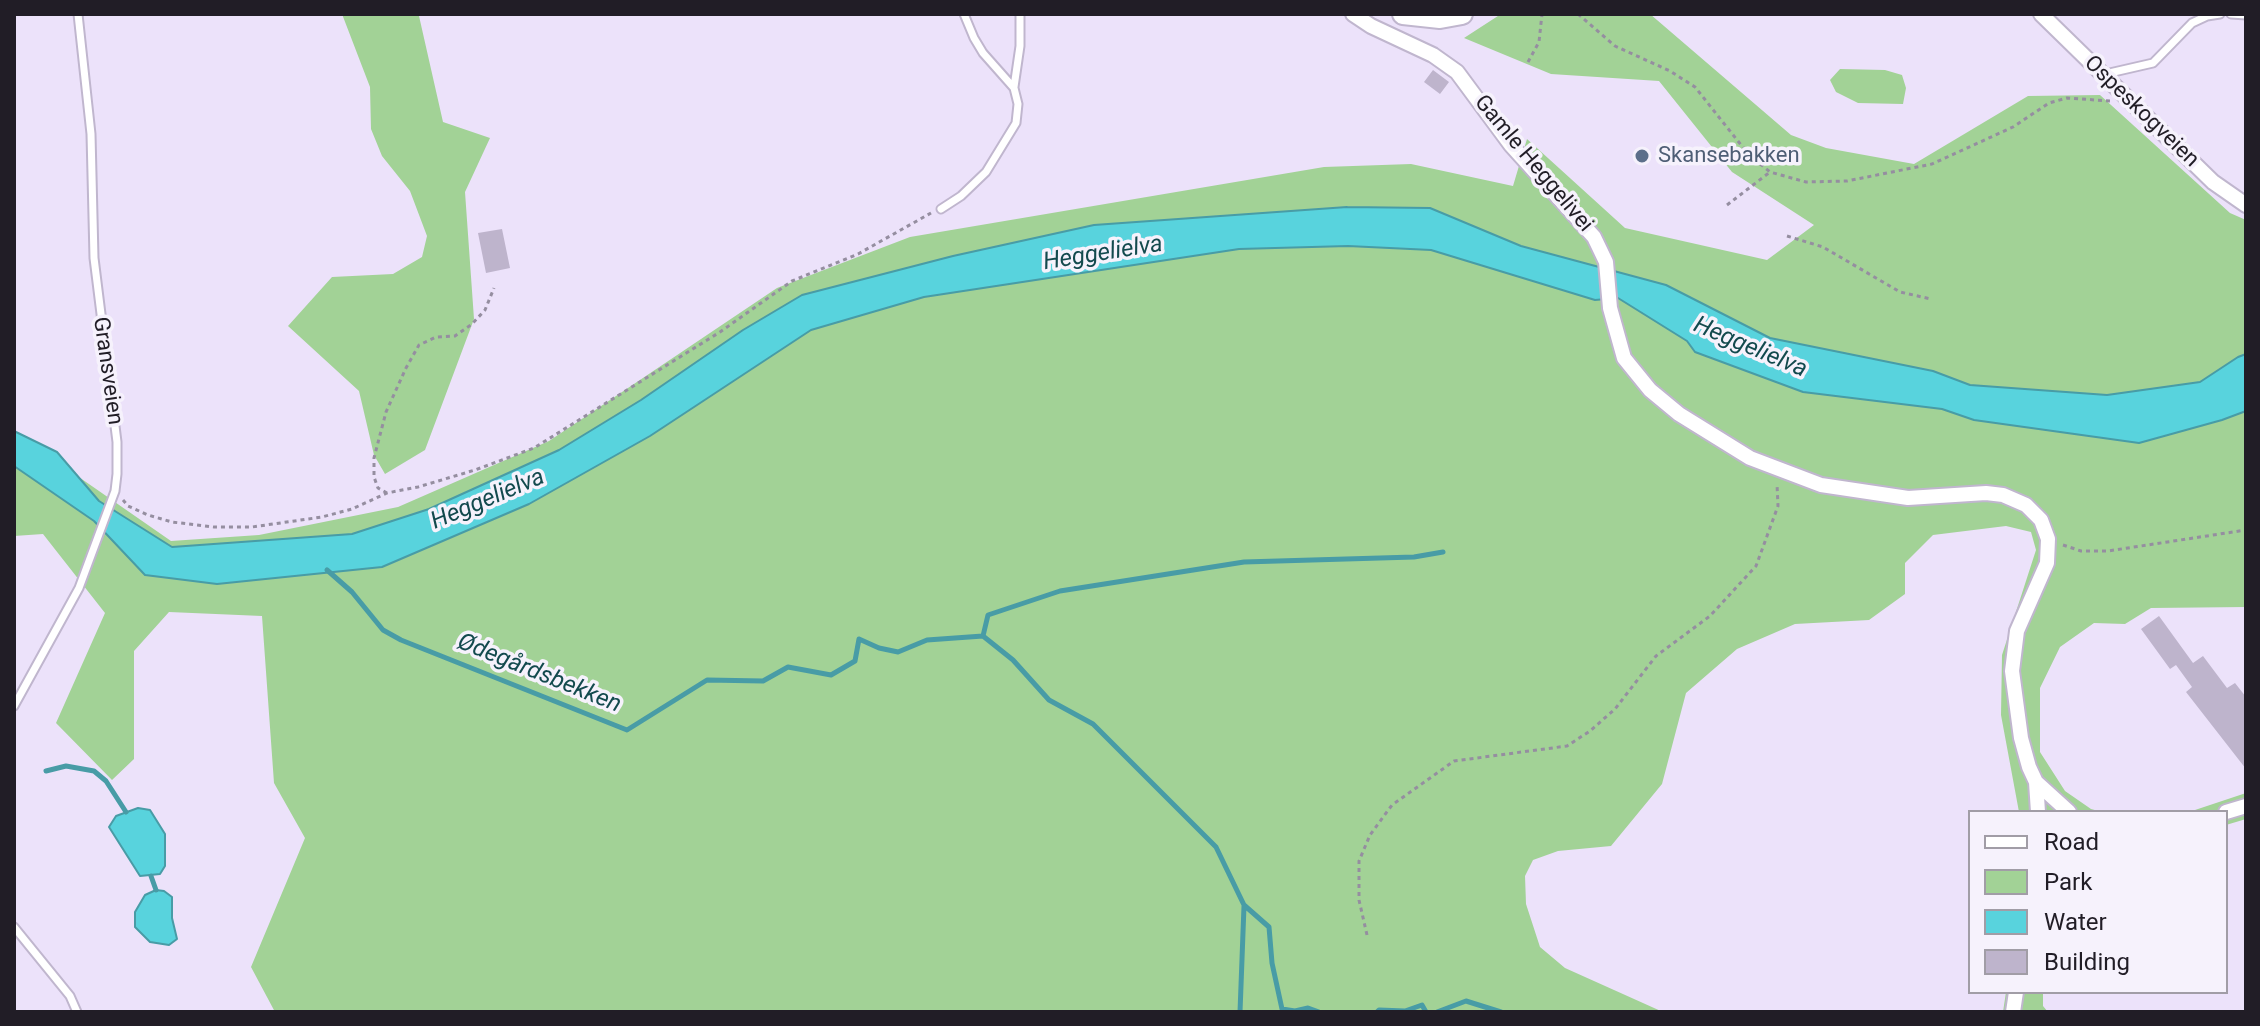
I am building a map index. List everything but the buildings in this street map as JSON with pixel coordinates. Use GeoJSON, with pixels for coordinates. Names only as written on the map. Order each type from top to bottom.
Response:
{"type":"FeatureCollection","features":[{"type":"Feature","properties":{"kind":"street","name":"Gamle Heggelivei"},"geometry":{"type":"LineString","coordinates":[[1353,14],[1371,26],[1433,55],[1457,72],[1511,145],[1594,237],[1606,262],[1610,308],[1624,358],[1650,390],[1679,414],[1750,458],[1821,485],[1883,496],[1919,498],[1986,493],[2003,495],[2033,511],[2041,520],[2048,539]]}},
{"type":"Feature","properties":{"kind":"street"},"geometry":{"type":"LineString","coordinates":[[1403,14],[1440,18],[1462,14]]}},
{"type":"Feature","properties":{"kind":"street","name":"Ospeskogveien"},"geometry":{"type":"LineString","coordinates":[[2041,14],[2213,182],[2246,205]]}},
{"type":"Feature","properties":{"kind":"street"},"geometry":{"type":"LineString","coordinates":[[2038,810],[2036,782],[2021,738],[2012,671],[2017,631],[2047,563],[2048,539]]}},
{"type":"Feature","properties":{"kind":"street"},"geometry":{"type":"LineString","coordinates":[[2036,782],[2067,810]]}},
{"type":"Feature","properties":{"kind":"lane","name":"Gransveien"},"geometry":{"type":"LineString","coordinates":[[14,706],[79,588],[115,491],[117,442],[94,258],[91,134],[78,14]]}},
{"type":"Feature","properties":{"kind":"lane"},"geometry":{"type":"LineString","coordinates":[[964,14],[983,53],[1014,88]]}},
{"type":"Feature","properties":{"kind":"lane"},"geometry":{"type":"LineString","coordinates":[[941,209],[975,183],[996,160],[1016,123],[1018,104],[1014,88],[1020,46],[1020,14]]}},
{"type":"Feature","properties":{"kind":"lane"},"geometry":{"type":"LineString","coordinates":[[2105,74],[2153,63],[2192,23],[2220,14]]}},
{"type":"Feature","properties":{"kind":"lane"},"geometry":{"type":"LineString","coordinates":[[2231,14],[2246,15]]}},
{"type":"Feature","properties":{"kind":"lane"},"geometry":{"type":"LineString","coordinates":[[14,927],[70,996],[77,1012]]}},
{"type":"Feature","properties":{"kind":"path"},"geometry":{"type":"LineString","coordinates":[[1528,62],[1539,42],[1542,14]]}},
{"type":"Feature","properties":{"kind":"path"},"geometry":{"type":"LineString","coordinates":[[1578,14],[1615,46],[1670,71],[1695,87],[1749,155],[1770,172],[1806,182],[1847,181],[1932,164],[2013,127],[2049,103],[2067,98],[2133,102]]}},
{"type":"Feature","properties":{"kind":"path"},"geometry":{"type":"LineString","coordinates":[[1727,205],[1770,172]]}},
{"type":"Feature","properties":{"kind":"path"},"geometry":{"type":"LineString","coordinates":[[115,491],[128,506],[172,522],[252,527],[322,517],[352,509],[387,493],[475,470],[534,448],[720,332],[792,281],[858,254],[899,229],[941,209]]}},
{"type":"Feature","properties":{"kind":"path"},"geometry":{"type":"LineString","coordinates":[[1787,236],[1823,247],[1900,292],[1931,299]]}},
{"type":"Feature","properties":{"kind":"path"},"geometry":{"type":"LineString","coordinates":[[387,493],[378,488],[374,477],[374,458],[386,412],[406,368],[419,345],[436,337],[455,336],[472,324],[485,310],[494,288]]}},
{"type":"Feature","properties":{"kind":"path"},"geometry":{"type":"LineString","coordinates":[[1367,935],[1359,900],[1359,861],[1370,835],[1392,805],[1454,761],[1567,746],[1606,716],[1656,656],[1710,616],[1756,566],[1778,506],[1776,469]]}},
{"type":"Feature","properties":{"kind":"path"},"geometry":{"type":"LineString","coordinates":[[2048,539],[2081,551],[2108,551],[2246,530]]}},
{"type":"Feature","properties":{"kind":"green space"},"geometry":{"type":"Polygon","coordinates":[[[342,14],[419,16],[443,122],[490,138],[465,192],[474,319],[425,450],[385,474],[374,455],[359,391],[288,326],[332,277],[393,274],[422,257],[427,236],[410,191],[382,156],[371,129],[370,87],[342,14]]]}},
{"type":"Feature","properties":{"kind":"green space"},"geometry":{"type":"Polygon","coordinates":[[[1501,14],[1650,14],[1791,135],[1826,148],[1914,164],[2028,96],[2100,95],[2230,213],[2246,220],[2246,607],[2151,608],[2125,624],[2094,623],[2060,647],[2040,688],[2040,752],[2065,791],[2095,810],[2019,810],[2001,715],[2002,655],[2036,550],[2031,532],[2006,526],[1933,535],[1905,563],[1905,594],[1869,620],[1795,624],[1737,649],[1686,693],[1662,784],[1611,846],[1558,851],[1533,860],[1525,876],[1526,904],[1540,947],[1565,968],[1663,1012],[275,1012],[251,967],[305,838],[274,783],[262,616],[169,612],[134,651],[134,759],[112,780],[56,723],[105,613],[43,534],[14,536],[14,432],[171,541],[259,535],[398,507],[549,441],[777,288],[910,237],[1324,167],[1411,164],[1513,186],[1527,139],[1625,228],[1767,260],[1814,225],[1732,172],[1659,81],[1551,74],[1464,38],[1501,14]]]}},
{"type":"Feature","properties":{"kind":"green space"},"geometry":{"type":"Polygon","coordinates":[[[1840,69],[1885,70],[1902,75],[1906,88],[1903,104],[1858,103],[1836,92],[1830,80],[1840,69]]]}},
{"type":"Feature","properties":{"kind":"green space"},"geometry":{"type":"Polygon","coordinates":[[[2246,793],[2246,819],[2228,824],[2228,810],[2195,810],[2246,793]]]}},
{"type":"Feature","properties":{"kind":"green space"},"geometry":{"type":"Polygon","coordinates":[[[2006,994],[2043,994],[2043,1006],[2048,1012],[2003,1012],[2006,994]]]}},
{"type":"Feature","properties":{"kind":"water","name":"Heggelielva"},"geometry":{"type":"Polygon","coordinates":[[[1347,207],[1430,208],[1521,246],[1666,285],[1770,338],[1933,371],[1970,385],[2107,395],[2200,382],[2246,354],[2246,411],[2139,443],[1974,420],[1942,409],[1803,392],[1695,352],[1687,341],[1618,298],[1595,300],[1431,250],[1348,246],[1239,249],[924,297],[811,330],[650,436],[529,504],[382,567],[217,584],[145,575],[94,521],[14,466],[14,431],[57,452],[99,501],[172,547],[352,534],[429,509],[559,450],[802,295],[953,256],[1094,225],[1347,207]]]}},
{"type":"Feature","properties":{"kind":"water"},"geometry":{"type":"Polygon","coordinates":[[[138,808],[150,810],[165,834],[165,866],[160,874],[140,876],[109,827],[116,816],[138,808]]]}},
{"type":"Feature","properties":{"kind":"water"},"geometry":{"type":"Polygon","coordinates":[[[156,890],[172,897],[172,918],[177,939],[169,945],[150,942],[135,927],[135,912],[145,895],[156,890]]]}},
{"type":"Feature","properties":{"kind":"waterway"},"geometry":{"type":"LineString","coordinates":[[983,636],[988,615],[1060,591],[1244,562],[1414,557],[1443,552]]}},
{"type":"Feature","properties":{"kind":"waterway","name":"Ødegårdsbekken"},"geometry":{"type":"LineString","coordinates":[[327,570],[352,592],[383,630],[401,640],[627,730],[707,680],[763,681],[788,667],[831,675],[855,661],[859,639],[898,652],[927,640],[983,636],[1013,660],[1049,700],[1093,724],[1216,847],[1244,905],[1269,927],[1272,963],[1282,1009],[1295,1011],[1308,1008],[1319,1012]]}},
{"type":"Feature","properties":{"kind":"waterway"},"geometry":{"type":"LineString","coordinates":[[46,771],[66,766],[94,771],[106,781],[126,812]]}},
{"type":"Feature","properties":{"kind":"waterway"},"geometry":{"type":"LineString","coordinates":[[151,876],[156,890]]}},
{"type":"Feature","properties":{"kind":"waterway"},"geometry":{"type":"LineString","coordinates":[[1240,1012],[1244,906]]}},
{"type":"Feature","properties":{"kind":"waterway"},"geometry":{"type":"LineString","coordinates":[[1437,1012],[1466,1001],[1501,1012]]}},
{"type":"Feature","properties":{"kind":"waterway"},"geometry":{"type":"LineString","coordinates":[[1377,1012],[1405,1011],[1422,1005],[1426,1012]]}},
{"type":"Feature","properties":{"kind":"place","name":"Skansebakken"},"geometry":{"type":"Point","coordinates":[1642,156]}}]}
